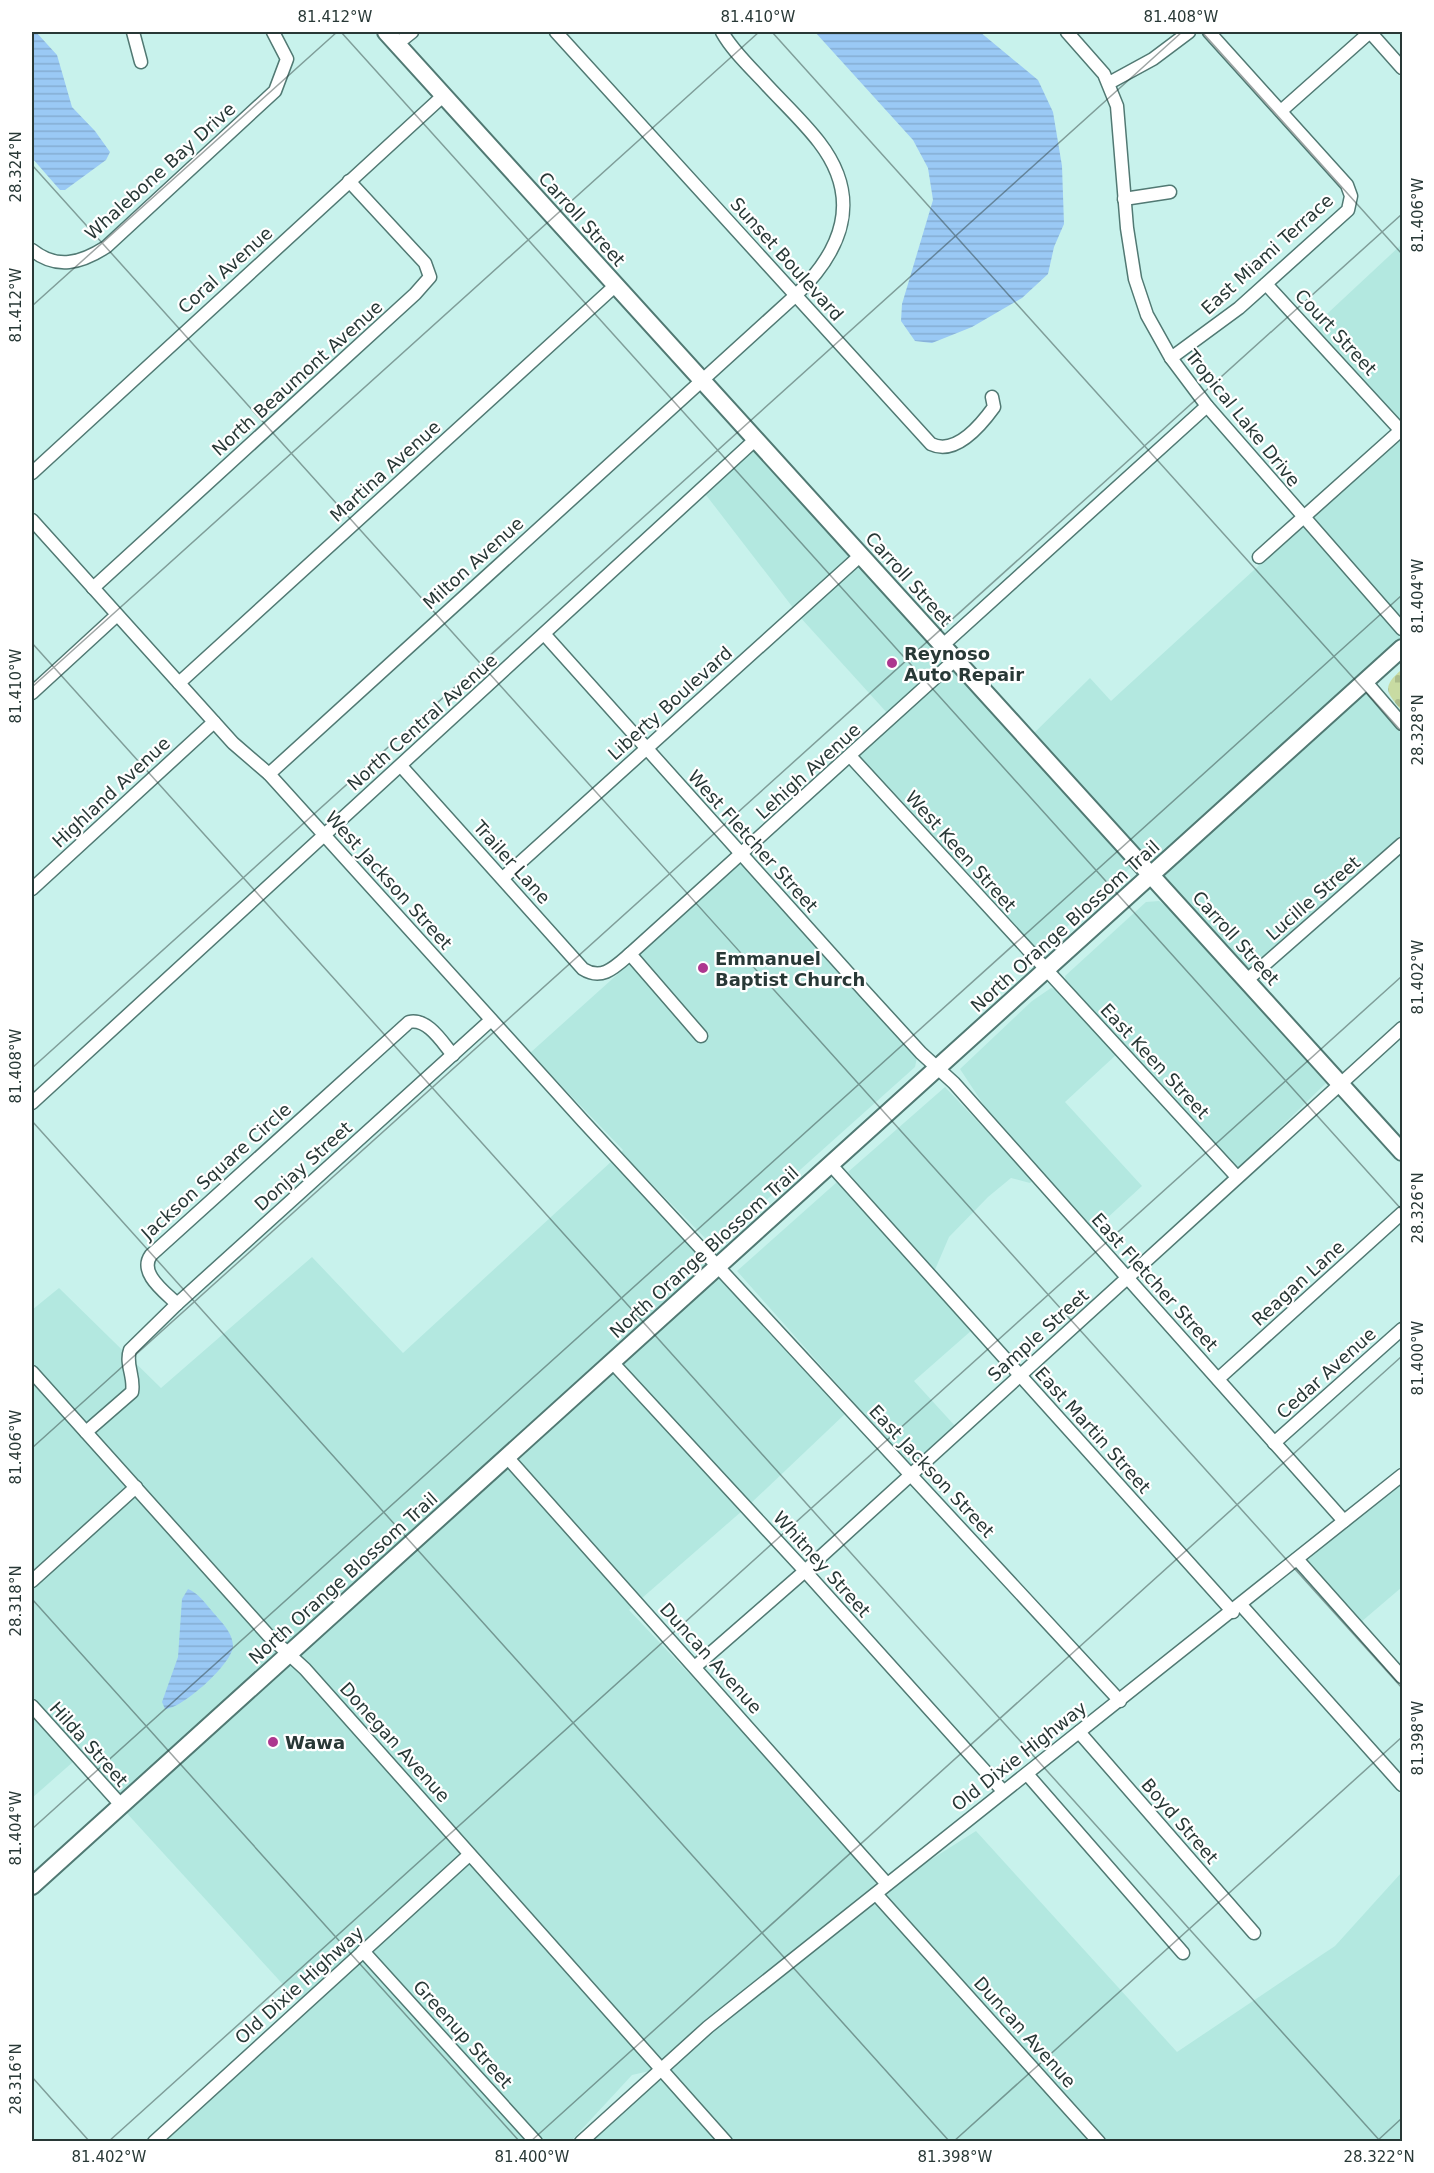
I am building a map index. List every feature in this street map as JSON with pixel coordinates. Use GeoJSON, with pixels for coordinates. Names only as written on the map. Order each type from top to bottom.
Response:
{"type":"FeatureCollection","features":[{"type":"Feature","properties":{"kind":"main road","name":"Carroll Street"},"geometry":{"type":"LineString","coordinates":[[386,32],[1402,1152]]}},
{"type":"Feature","properties":{"kind":"main road","name":"North Orange Blossom Trail"},"geometry":{"type":"LineString","coordinates":[[32,1886],[1402,648]]}},
{"type":"Feature","properties":{"kind":"street"},"geometry":{"type":"LineString","coordinates":[[133,32],[141,62]]}},
{"type":"Feature","properties":{"kind":"street","name":"Whalebone Bay Drive"},"geometry":{"type":"LineString","coordinates":[[32,250],[62,264],[79,261],[106,247],[275,91],[287,59],[273,32]]}},
{"type":"Feature","properties":{"kind":"street"},"geometry":{"type":"LineString","coordinates":[[398,44],[412,32]]}},
{"type":"Feature","properties":{"kind":"street","name":"Sunset Boulevard"},"geometry":{"type":"LineString","coordinates":[[556,32],[931,444],[939,447],[960,442],[994,407],[992,397]]}},
{"type":"Feature","properties":{"kind":"street"},"geometry":{"type":"LineString","coordinates":[[701,379],[812,280],[834,249],[842,211],[837,177],[819,142],[748,65],[722,32]]}},
{"type":"Feature","properties":{"kind":"street","name":"Tropical Lake Drive"},"geometry":{"type":"LineString","coordinates":[[1067,32],[1097,64],[1117,106],[1124,200],[1135,279],[1147,315],[1171,358],[1207,406],[1302,518],[1402,629]]}},
{"type":"Feature","properties":{"kind":"street"},"geometry":{"type":"LineString","coordinates":[[1108,83],[1153,59],[1189,32]]}},
{"type":"Feature","properties":{"kind":"street","name":"East Miami Terrace"},"geometry":{"type":"LineString","coordinates":[[1171,358],[1239,308],[1348,210],[1351,195],[1347,185],[1209,32]]}},
{"type":"Feature","properties":{"kind":"street"},"geometry":{"type":"LineString","coordinates":[[1281,111],[1370,32],[1402,68]]}},
{"type":"Feature","properties":{"kind":"street","name":"Coral Avenue"},"geometry":{"type":"LineString","coordinates":[[32,472],[444,95]]}},
{"type":"Feature","properties":{"kind":"street","name":"North Beaumont Avenue"},"geometry":{"type":"LineString","coordinates":[[93,588],[415,294],[430,277],[425,263],[350,181]]}},
{"type":"Feature","properties":{"kind":"street"},"geometry":{"type":"LineString","coordinates":[[1124,200],[1170,192]]}},
{"type":"Feature","properties":{"kind":"street","name":"Court Street"},"geometry":{"type":"LineString","coordinates":[[1266,284],[1402,431]]}},
{"type":"Feature","properties":{"kind":"street","name":"Martina Avenue"},"geometry":{"type":"LineString","coordinates":[[179,683],[616,285]]}},
{"type":"Feature","properties":{"kind":"street","name":"Milton Avenue"},"geometry":{"type":"LineString","coordinates":[[269,774],[701,379]]}},
{"type":"Feature","properties":{"kind":"street"},"geometry":{"type":"LineString","coordinates":[[943,645],[1207,406]]}},
{"type":"Feature","properties":{"kind":"street"},"geometry":{"type":"LineString","coordinates":[[1259,557],[1402,431]]}},
{"type":"Feature","properties":{"kind":"street","name":"North Central Avenue"},"geometry":{"type":"LineString","coordinates":[[32,1103],[545,635],[756,439]]}},
{"type":"Feature","properties":{"kind":"street","name":"West Jackson Street"},"geometry":{"type":"LineString","coordinates":[[32,520],[214,722],[269,774],[491,1020],[719,1265]]}},
{"type":"Feature","properties":{"kind":"street","name":"Liberty Boulevard"},"geometry":{"type":"LineString","coordinates":[[503,878],[861,555]]}},
{"type":"Feature","properties":{"kind":"street"},"geometry":{"type":"LineString","coordinates":[[32,693],[117,615]]}},
{"type":"Feature","properties":{"kind":"street","name":"West Fletcher Street"},"geometry":{"type":"LineString","coordinates":[[545,635],[741,855],[937,1068]]}},
{"type":"Feature","properties":{"kind":"street","name":"Lehigh Avenue"},"geometry":{"type":"LineString","coordinates":[[599,975],[609,972],[630,954],[851,757],[956,659]]}},
{"type":"Feature","properties":{"kind":"street"},"geometry":{"type":"LineString","coordinates":[[1365,681],[1402,724]]}},
{"type":"Feature","properties":{"kind":"street","name":"Highland Avenue"},"geometry":{"type":"LineString","coordinates":[[32,890],[214,722]]}},
{"type":"Feature","properties":{"kind":"street","name":"West Keen Street"},"geometry":{"type":"LineString","coordinates":[[851,757],[1046,970]]}},
{"type":"Feature","properties":{"kind":"street","name":"Trailer Lane"},"geometry":{"type":"LineString","coordinates":[[401,766],[583,969],[599,975]]}},
{"type":"Feature","properties":{"kind":"street","name":"Lucille Street"},"geometry":{"type":"LineString","coordinates":[[1247,980],[1402,844]]}},
{"type":"Feature","properties":{"kind":"street"},"geometry":{"type":"LineString","coordinates":[[630,954],[700,1036]]}},
{"type":"Feature","properties":{"kind":"street","name":"East Keen Street"},"geometry":{"type":"LineString","coordinates":[[1046,970],[1237,1177]]}},
{"type":"Feature","properties":{"kind":"street","name":"Donjay Street"},"geometry":{"type":"LineString","coordinates":[[177,1304],[491,1020]]}},
{"type":"Feature","properties":{"kind":"street","name":"Jackson Square Circle"},"geometry":{"type":"LineString","coordinates":[[177,1304],[147,1271],[147,1261],[151,1255],[398,1031],[409,1022],[420,1022],[453,1055]]}},
{"type":"Feature","properties":{"kind":"street","name":"Sample Street"},"geometry":{"type":"LineString","coordinates":[[696,1666],[1021,1376],[1402,1028]]}},
{"type":"Feature","properties":{"kind":"street","name":"East Fletcher Street"},"geometry":{"type":"LineString","coordinates":[[937,1068],[954,1083],[1344,1521]]}},
{"type":"Feature","properties":{"kind":"street","name":"East Martin Street"},"geometry":{"type":"LineString","coordinates":[[831,1165],[1021,1376],[1402,1785]]}},
{"type":"Feature","properties":{"kind":"street","name":"Reagan Lane"},"geometry":{"type":"LineString","coordinates":[[1218,1379],[1402,1213]]}},
{"type":"Feature","properties":{"kind":"street","name":"East Jackson Street"},"geometry":{"type":"LineString","coordinates":[[719,1265],[1120,1701]]}},
{"type":"Feature","properties":{"kind":"street"},"geometry":{"type":"LineString","coordinates":[[86,1432],[132,1392],[133,1378],[127,1356],[130,1350],[177,1304]]}},
{"type":"Feature","properties":{"kind":"street","name":"Cedar Avenue"},"geometry":{"type":"LineString","coordinates":[[1274,1443],[1402,1329]]}},
{"type":"Feature","properties":{"kind":"street","name":"Whitney Street"},"geometry":{"type":"LineString","coordinates":[[612,1362],[805,1571],[1003,1791]]}},
{"type":"Feature","properties":{"kind":"street","name":"Donegan Avenue"},"geometry":{"type":"LineString","coordinates":[[32,1372],[470,1855],[726,2142]]}},
{"type":"Feature","properties":{"kind":"street","name":"Duncan Avenue"},"geometry":{"type":"LineString","coordinates":[[507,1457],[696,1666],[887,1884]]}},
{"type":"Feature","properties":{"kind":"street","name":"Old Dixie Highway"},"geometry":{"type":"LineString","coordinates":[[581,2142],[708,2027],[1402,1477]]}},
{"type":"Feature","properties":{"kind":"street"},"geometry":{"type":"LineString","coordinates":[[32,1581],[136,1487]]}},
{"type":"Feature","properties":{"kind":"street"},"geometry":{"type":"LineString","coordinates":[[1297,1559],[1402,1677]]}},
{"type":"Feature","properties":{"kind":"street","name":"Hilda Street"},"geometry":{"type":"LineString","coordinates":[[32,1706],[121,1805]]}},
{"type":"Feature","properties":{"kind":"street","name":"Boyd Street"},"geometry":{"type":"LineString","coordinates":[[1079,1732],[1254,1933]]}},
{"type":"Feature","properties":{"kind":"street"},"geometry":{"type":"LineString","coordinates":[[1027,1774],[1184,1953]]}},
{"type":"Feature","properties":{"kind":"street","name":"Old Dixie Highway"},"geometry":{"type":"LineString","coordinates":[[154,2142],[470,1855]]}},
{"type":"Feature","properties":{"kind":"street","name":"Duncan Avenue"},"geometry":{"type":"LineString","coordinates":[[876,1894],[1099,2142]]}},
{"type":"Feature","properties":{"kind":"street","name":"Greenup Street"},"geometry":{"type":"LineString","coordinates":[[363,1951],[536,2142]]}},
{"type":"Feature","properties":{"kind":"shaded area"},"geometry":{"type":"Polygon","coordinates":[[[1402,244],[1402,423],[1313,327],[1402,244]]]}},
{"type":"Feature","properties":{"kind":"shaded area"},"geometry":{"type":"Polygon","coordinates":[[[1400,438],[1402,440],[1402,621],[1310,518],[1400,438]]]}},
{"type":"Feature","properties":{"kind":"shaded area"},"geometry":{"type":"Polygon","coordinates":[[[756,447],[854,555],[794,609],[706,495],[756,447]]]}},
{"type":"Feature","properties":{"kind":"shaded area"},"geometry":{"type":"Polygon","coordinates":[[[1302,526],[1402,637],[1402,641],[1152,867],[1032,735],[1090,678],[1111,701],[1302,526]]]}},
{"type":"Feature","properties":{"kind":"shaded area"},"geometry":{"type":"Polygon","coordinates":[[[861,563],[948,659],[889,715],[800,617],[861,563]]]}},
{"type":"Feature","properties":{"kind":"shaded area"},"geometry":{"type":"Polygon","coordinates":[[[955,667],[1131,867],[1040,952],[858,757],[955,667]]]}},
{"type":"Feature","properties":{"kind":"shaded area"},"geometry":{"type":"Polygon","coordinates":[[[1365,688],[1402,732],[1402,837],[1248,972],[1159,874],[1365,688]]]}},
{"type":"Feature","properties":{"kind":"shaded area"},"geometry":{"type":"Polygon","coordinates":[[[741,863],[917,1057],[915,1067],[714,1247],[621,1153],[623,1150],[530,1053],[630,963],[699,1043],[708,1036],[638,955],[741,863]]]}},
{"type":"Feature","properties":{"kind":"shaded area"},"geometry":{"type":"Polygon","coordinates":[[[1159,901],[1171,910],[1326,1083],[1238,1169],[1066,982],[1065,976],[1146,902],[1159,901]]]}},
{"type":"Feature","properties":{"kind":"shaded area"},"geometry":{"type":"Polygon","coordinates":[[[1051,988],[1058,990],[1117,1054],[1065,1102],[1142,1186],[1093,1231],[991,1116],[960,1069],[1032,1001],[1051,988]]]}},
{"type":"Feature","properties":{"kind":"shaded area"},"geometry":{"type":"Polygon","coordinates":[[[945,1087],[1033,1180],[1030,1183],[1011,1178],[988,1197],[949,1237],[934,1272],[848,1172],[945,1087]]]}},
{"type":"Feature","properties":{"kind":"shaded area"},"geometry":{"type":"Polygon","coordinates":[[[613,1160],[712,1265],[289,1647],[94,1432],[137,1393],[139,1374],[128,1376],[127,1390],[87,1425],[32,1363],[32,1310],[59,1288],[161,1388],[312,1257],[403,1353],[613,1160]]]}},
{"type":"Feature","properties":{"kind":"shaded area"},"geometry":{"type":"Polygon","coordinates":[[[837,1182],[972,1330],[914,1381],[956,1427],[911,1467],[737,1271],[837,1182]]]}},
{"type":"Feature","properties":{"kind":"shaded area"},"geometry":{"type":"Polygon","coordinates":[[[718,1272],[846,1413],[750,1504],[619,1362],[718,1272]]]}},
{"type":"Feature","properties":{"kind":"shaded area"},"geometry":{"type":"Polygon","coordinates":[[[611,1370],[742,1511],[642,1598],[514,1457],[611,1370]]]}},
{"type":"Feature","properties":{"kind":"shaded area"},"geometry":{"type":"Polygon","coordinates":[[[32,1380],[128,1487],[32,1574],[32,1380]]]}},
{"type":"Feature","properties":{"kind":"shaded area"},"geometry":{"type":"Polygon","coordinates":[[[506,1464],[634,1606],[629,1610],[775,1765],[880,1884],[654,2070],[632,2075],[571,2141],[543,2141],[371,1951],[469,1862],[618,2028],[455,1829],[296,1653],[506,1464]]]}},
{"type":"Feature","properties":{"kind":"shaded area"},"geometry":{"type":"Polygon","coordinates":[[[1400,1484],[1402,1486],[1402,1587],[1361,1622],[1305,1559],[1400,1484]]]}},
{"type":"Feature","properties":{"kind":"shaded area"},"geometry":{"type":"Polygon","coordinates":[[[135,1494],[281,1654],[121,1798],[32,1698],[32,1587],[135,1494]]]}},
{"type":"Feature","properties":{"kind":"shaded area"},"geometry":{"type":"Polygon","coordinates":[[[288,1661],[462,1855],[299,2002],[123,1809],[288,1661]]]}},
{"type":"Feature","properties":{"kind":"shaded area"},"geometry":{"type":"Polygon","coordinates":[[[32,1715],[74,1761],[32,1798],[32,1715]]]}},
{"type":"Feature","properties":{"kind":"shaded area"},"geometry":{"type":"Polygon","coordinates":[[[976,1831],[1177,2052],[1335,1946],[1402,1872],[1402,2141],[1106,2141],[884,1894],[908,1874],[976,1831]]]}},
{"type":"Feature","properties":{"kind":"shaded area"},"geometry":{"type":"Polygon","coordinates":[[[875,1901],[1091,2141],[734,2141],[669,2070],[711,2031],[875,1901]]]}},
{"type":"Feature","properties":{"kind":"shaded area"},"geometry":{"type":"Polygon","coordinates":[[[362,1958],[528,2142],[164,2142],[260,2051],[362,1958]]]}},
{"type":"Feature","properties":{"kind":"shaded area"},"geometry":{"type":"Polygon","coordinates":[[[660,2077],[719,2142],[589,2142],[660,2077]]]}},
{"type":"Feature","properties":{"kind":"green space"},"geometry":{"type":"Polygon","coordinates":[[[1402,669],[1402,711],[1392,699],[1388,689],[1391,680],[1402,669]]]}},
{"type":"Feature","properties":{"kind":"water"},"geometry":{"type":"Polygon","coordinates":[[[32,32],[36,32],[57,55],[72,107],[95,131],[110,152],[106,160],[65,190],[60,190],[32,158],[32,32]]]}},
{"type":"Feature","properties":{"kind":"water"},"geometry":{"type":"Polygon","coordinates":[[[815,32],[980,32],[1038,80],[1053,112],[1062,166],[1064,224],[1054,247],[1048,274],[1022,298],[972,327],[932,343],[915,341],[901,321],[902,304],[933,200],[928,168],[913,140],[815,32]]]}},
{"type":"Feature","properties":{"kind":"water"},"geometry":{"type":"Polygon","coordinates":[[[188,1589],[201,1598],[226,1627],[233,1646],[225,1663],[205,1684],[183,1702],[165,1709],[162,1702],[178,1657],[182,1599],[188,1589]]]}},
{"type":"Feature","properties":{"kind":"place","name":"Reynoso Auto Repair"},"geometry":{"type":"Point","coordinates":[892,663]}},
{"type":"Feature","properties":{"kind":"place","name":"Emmanuel Baptist Church"},"geometry":{"type":"Point","coordinates":[703,968]}},
{"type":"Feature","properties":{"kind":"place","name":"Wawa"},"geometry":{"type":"Point","coordinates":[273,1742]}}]}
